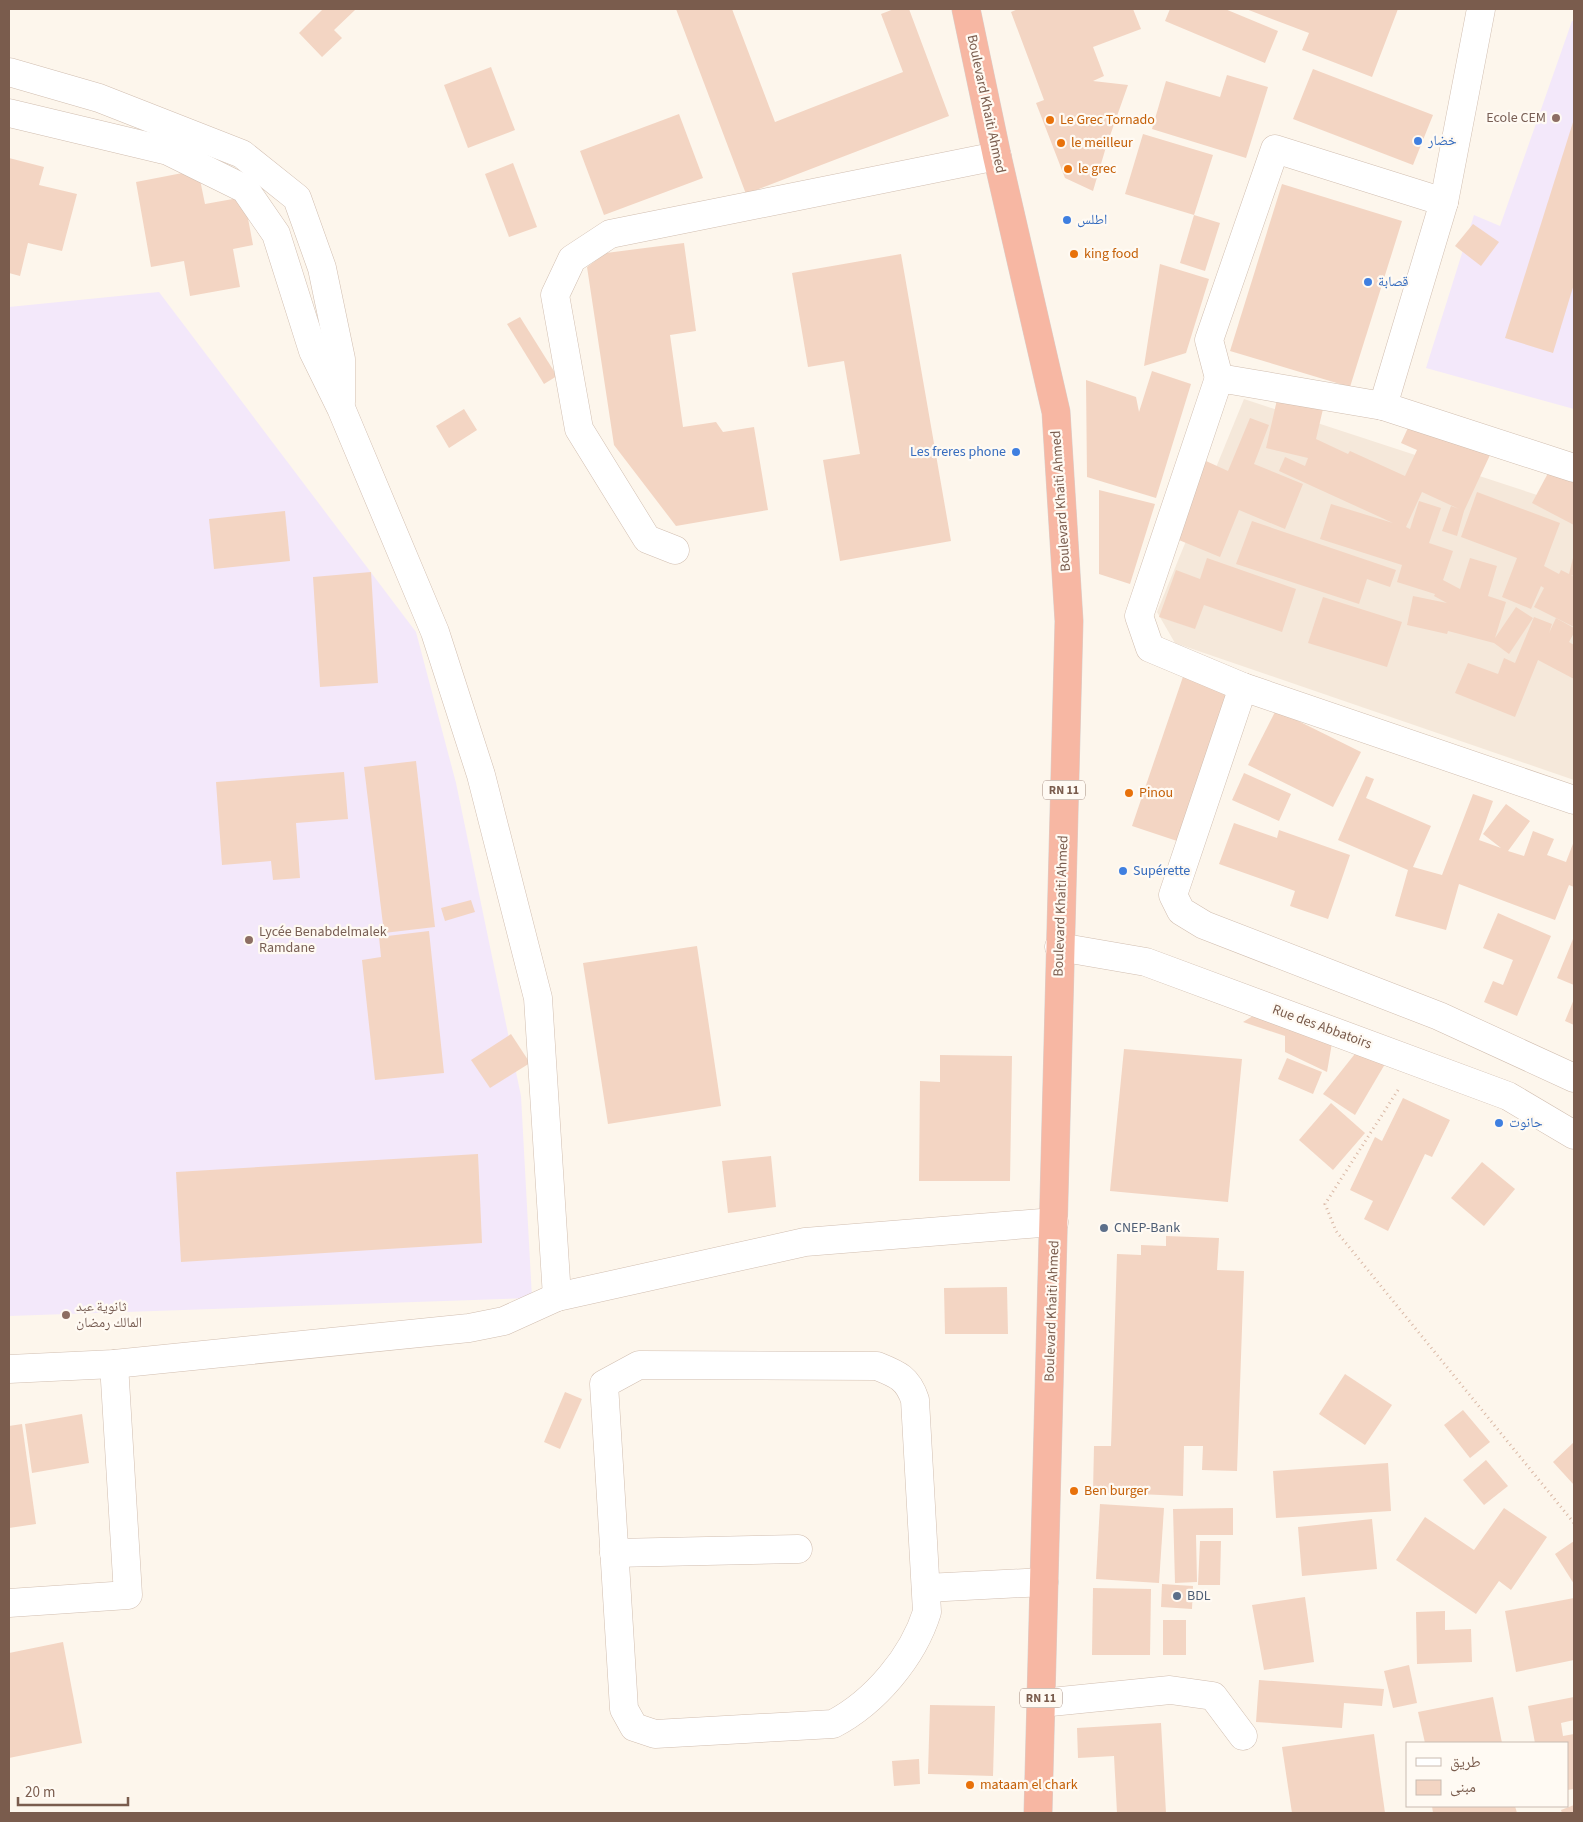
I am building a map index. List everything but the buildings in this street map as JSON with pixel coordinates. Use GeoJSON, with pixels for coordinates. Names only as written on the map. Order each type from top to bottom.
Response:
{"type":"FeatureCollection","features":[{"type":"Feature","properties":{"kind":"highway","name":"Boulevard Khaiti Ahmed"},"geometry":{"type":"LineString","coordinates":[[966,9],[996,156],[1056,412],[1069,621],[1059,947],[1054,1222],[1038,1813]]}},
{"type":"Feature","properties":{"kind":"street"},"geometry":{"type":"LineString","coordinates":[[1383,406],[1444,202],[1481,9]]}},
{"type":"Feature","properties":{"kind":"street"},"geometry":{"type":"LineString","coordinates":[[9,72],[99,98],[242,154],[297,198],[322,268],[341,359],[341,408]]}},
{"type":"Feature","properties":{"kind":"street"},"geometry":{"type":"LineString","coordinates":[[9,113],[168,150],[245,189],[276,234],[313,351],[341,408],[435,632],[480,775],[538,998],[557,1297]]}},
{"type":"Feature","properties":{"kind":"street"},"geometry":{"type":"LineString","coordinates":[[1444,202],[1275,149],[1209,340],[1218,378],[1140,616],[1150,648],[1243,687],[1574,800]]}},
{"type":"Feature","properties":{"kind":"street"},"geometry":{"type":"LineString","coordinates":[[675,550],[647,539],[579,429],[555,295],[572,259],[610,234],[996,156]]}},
{"type":"Feature","properties":{"kind":"street"},"geometry":{"type":"LineString","coordinates":[[1218,378],[1383,406],[1574,468]]}},
{"type":"Feature","properties":{"kind":"street"},"geometry":{"type":"LineString","coordinates":[[1243,687],[1173,895],[1181,911],[1204,925],[1439,1016],[1574,1078]]}},
{"type":"Feature","properties":{"kind":"street","name":"Rue des Abbatoirs"},"geometry":{"type":"LineString","coordinates":[[1059,947],[1146,962],[1508,1096],[1574,1135]]}},
{"type":"Feature","properties":{"kind":"street"},"geometry":{"type":"LineString","coordinates":[[9,1369],[114,1364],[469,1328],[504,1321],[557,1297],[805,1242],[1054,1222]]}},
{"type":"Feature","properties":{"kind":"street"},"geometry":{"type":"LineString","coordinates":[[9,1603],[128,1595],[114,1364]]}},
{"type":"Feature","properties":{"kind":"street"},"geometry":{"type":"LineString","coordinates":[[639,1365],[878,1366],[902,1376],[911,1387],[915,1400],[927,1612],[918,1636],[896,1670],[852,1714],[833,1724],[655,1734],[634,1727],[624,1709],[614,1553],[604,1384],[619,1373],[639,1365]]}},
{"type":"Feature","properties":{"kind":"street"},"geometry":{"type":"LineString","coordinates":[[614,1553],[798,1549]]}},
{"type":"Feature","properties":{"kind":"street"},"geometry":{"type":"LineString","coordinates":[[926,1588],[1044,1582]]}},
{"type":"Feature","properties":{"kind":"street"},"geometry":{"type":"LineString","coordinates":[[1041,1704],[1170,1690],[1213,1696],[1243,1736]]}},
{"type":"Feature","properties":{"kind":"path"},"geometry":{"type":"LineString","coordinates":[[1416,1062],[1325,1204],[1336,1231],[1574,1522]]}},
{"type":"Feature","properties":{"kind":"shaded area","name":"Ecole CEM"},"geometry":{"type":"Polygon","coordinates":[[[1572,21],[1574,21],[1574,409],[1426,368],[1474,215],[1500,226],[1572,21]]]}},
{"type":"Feature","properties":{"kind":"shaded area","name":"Lycée Benabdelmalek Ramdane"},"geometry":{"type":"Polygon","coordinates":[[[159,292],[416,632],[456,783],[521,1096],[532,1298],[9,1316],[9,307],[159,292]]]}},
{"type":"Feature","properties":{"kind":"shaded area"},"geometry":{"type":"Polygon","coordinates":[[[1244,399],[1574,507],[1574,780],[1175,643],[1157,612],[1244,399]]]}},
{"type":"Feature","properties":{"kind":"place","name":"Ecole CEM"},"geometry":{"type":"Point","coordinates":[1556,118]}},
{"type":"Feature","properties":{"kind":"place","name":"Le Grec Tornado"},"geometry":{"type":"Point","coordinates":[1050,120]}},
{"type":"Feature","properties":{"kind":"place","name":"خضار"},"geometry":{"type":"Point","coordinates":[1418,141]}},
{"type":"Feature","properties":{"kind":"place","name":"le meilleur"},"geometry":{"type":"Point","coordinates":[1061,143]}},
{"type":"Feature","properties":{"kind":"place","name":"le grec"},"geometry":{"type":"Point","coordinates":[1068,169]}},
{"type":"Feature","properties":{"kind":"place","name":"اطلس"},"geometry":{"type":"Point","coordinates":[1067,220]}},
{"type":"Feature","properties":{"kind":"place","name":"king food"},"geometry":{"type":"Point","coordinates":[1074,254]}},
{"type":"Feature","properties":{"kind":"place","name":"قصابة"},"geometry":{"type":"Point","coordinates":[1368,282]}},
{"type":"Feature","properties":{"kind":"place","name":"Les freres phone"},"geometry":{"type":"Point","coordinates":[1016,452]}},
{"type":"Feature","properties":{"kind":"place","name":"Pinou"},"geometry":{"type":"Point","coordinates":[1129,793]}},
{"type":"Feature","properties":{"kind":"place","name":"Supérette"},"geometry":{"type":"Point","coordinates":[1123,871]}},
{"type":"Feature","properties":{"kind":"place","name":"Lycée Benabdelmalek Ramdane"},"geometry":{"type":"Point","coordinates":[249,940]}},
{"type":"Feature","properties":{"kind":"place","name":"حانوت"},"geometry":{"type":"Point","coordinates":[1499,1123]}},
{"type":"Feature","properties":{"kind":"place","name":"CNEP-Bank"},"geometry":{"type":"Point","coordinates":[1104,1228]}},
{"type":"Feature","properties":{"kind":"place","name":"ثانوية عبد المالك رمضان"},"geometry":{"type":"Point","coordinates":[66,1315]}},
{"type":"Feature","properties":{"kind":"place","name":"Ben burger"},"geometry":{"type":"Point","coordinates":[1074,1491]}},
{"type":"Feature","properties":{"kind":"place","name":"BDL"},"geometry":{"type":"Point","coordinates":[1177,1596]}},
{"type":"Feature","properties":{"kind":"place","name":"mataam el chark"},"geometry":{"type":"Point","coordinates":[970,1785]}}]}
